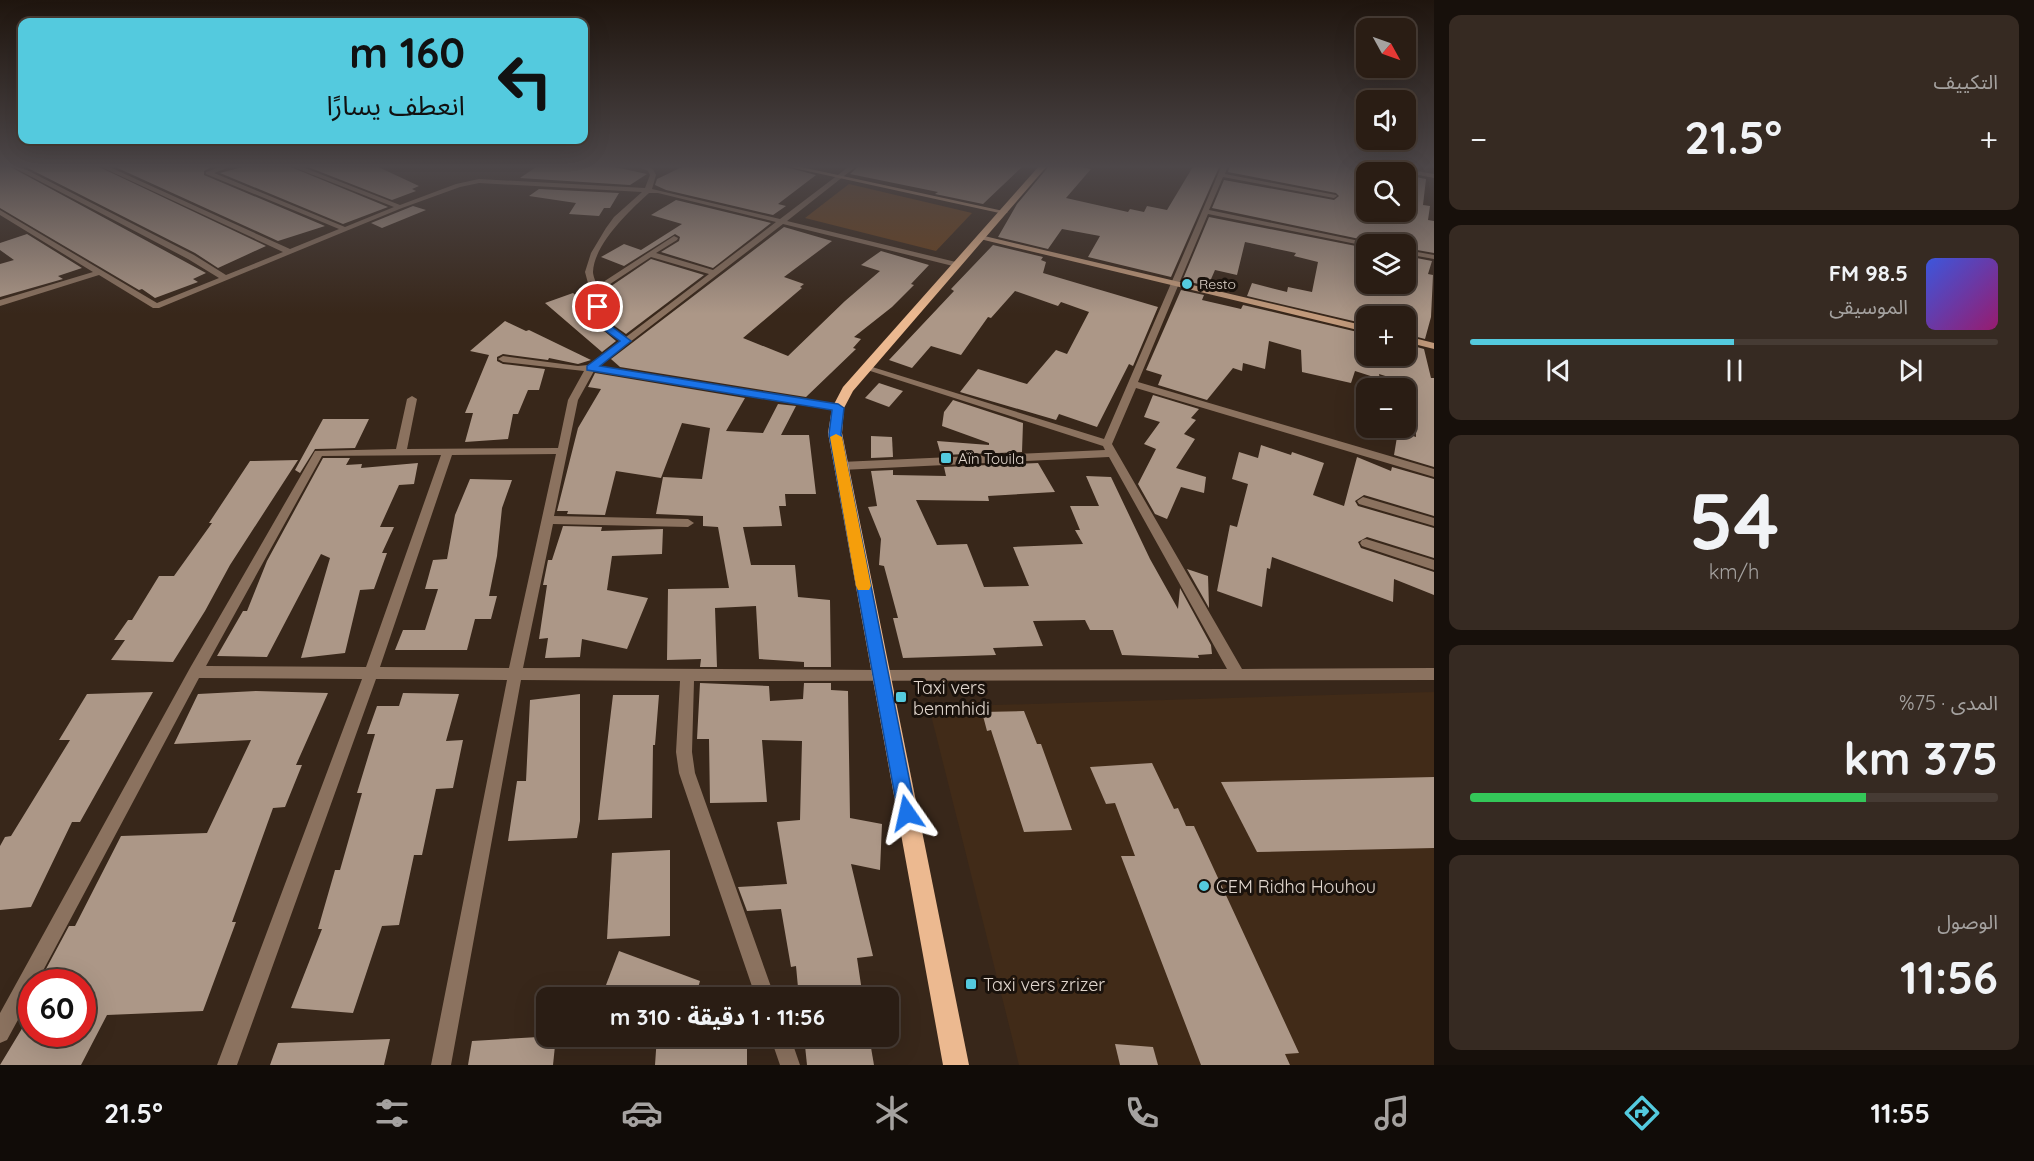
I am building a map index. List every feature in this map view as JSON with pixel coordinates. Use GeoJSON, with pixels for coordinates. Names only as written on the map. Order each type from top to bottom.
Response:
{"type":"FeatureCollection","features":[{"type":"Feature","properties":{"kind":"main road"},"geometry":{"type":"LineString","coordinates":[[956,1065],[835,434],[838,408],[847,390],[1002,215]]}},
{"type":"Feature","properties":{"kind":"main road"},"geometry":{"type":"LineString","coordinates":[[983,237],[1356,328]]}},
{"type":"Feature","properties":{"kind":"main road"},"geometry":{"type":"LineString","coordinates":[[1416,342],[1434,346]]}},
{"type":"Feature","properties":{"kind":"street"},"geometry":{"type":"LineString","coordinates":[[4,215],[156,306],[381,215]]}},
{"type":"Feature","properties":{"kind":"street"},"geometry":{"type":"LineString","coordinates":[[109,215],[191,257],[225,278]]}},
{"type":"Feature","properties":{"kind":"street"},"geometry":{"type":"LineString","coordinates":[[209,215],[290,252]]}},
{"type":"Feature","properties":{"kind":"street"},"geometry":{"type":"LineString","coordinates":[[310,215],[345,229]]}},
{"type":"Feature","properties":{"kind":"street"},"geometry":{"type":"LineString","coordinates":[[622,215],[595,253],[589,272],[603,324],[626,341]]}},
{"type":"Feature","properties":{"kind":"street"},"geometry":{"type":"LineString","coordinates":[[758,215],[957,266]]}},
{"type":"Feature","properties":{"kind":"street"},"geometry":{"type":"LineString","coordinates":[[441,1065],[515,674],[573,400],[591,368],[791,215]]}},
{"type":"Feature","properties":{"kind":"street"},"geometry":{"type":"LineString","coordinates":[[1109,448],[1133,384],[1206,215]]}},
{"type":"Feature","properties":{"kind":"street"},"geometry":{"type":"LineString","coordinates":[[1221,215],[1356,241]]}},
{"type":"Feature","properties":{"kind":"street"},"geometry":{"type":"LineString","coordinates":[[594,291],[674,238]]}},
{"type":"Feature","properties":{"kind":"street"},"geometry":{"type":"LineString","coordinates":[[650,254],[715,273]]}},
{"type":"Feature","properties":{"kind":"street"},"geometry":{"type":"LineString","coordinates":[[1416,254],[1434,258]]}},
{"type":"Feature","properties":{"kind":"street"},"geometry":{"type":"LineString","coordinates":[[0,303],[100,272]]}},
{"type":"Feature","properties":{"kind":"street"},"geometry":{"type":"LineString","coordinates":[[0,292],[11,300]]}},
{"type":"Feature","properties":{"kind":"street"},"geometry":{"type":"LineString","coordinates":[[503,358],[578,369],[591,368],[838,408]]}},
{"type":"Feature","properties":{"kind":"street"},"geometry":{"type":"LineString","coordinates":[[866,368],[1109,448],[1238,675]]}},
{"type":"Feature","properties":{"kind":"street"},"geometry":{"type":"LineString","coordinates":[[1133,384],[1434,473]]}},
{"type":"Feature","properties":{"kind":"street"},"geometry":{"type":"LineString","coordinates":[[401,452],[412,399]]}},
{"type":"Feature","properties":{"kind":"street"},"geometry":{"type":"LineString","coordinates":[[841,466],[1109,448]]}},
{"type":"Feature","properties":{"kind":"street"},"geometry":{"type":"LineString","coordinates":[[0,1033],[195,672],[319,453],[562,451]]}},
{"type":"Feature","properties":{"kind":"street"},"geometry":{"type":"LineString","coordinates":[[227,1065],[371,673],[448,452]]}},
{"type":"Feature","properties":{"kind":"street"},"geometry":{"type":"LineString","coordinates":[[1364,501],[1434,522]]}},
{"type":"Feature","properties":{"kind":"street"},"geometry":{"type":"LineString","coordinates":[[548,520],[688,523]]}},
{"type":"Feature","properties":{"kind":"street"},"geometry":{"type":"LineString","coordinates":[[1366,543],[1434,565]]}},
{"type":"Feature","properties":{"kind":"street"},"geometry":{"type":"LineString","coordinates":[[195,672],[880,676],[1434,674]]}},
{"type":"Feature","properties":{"kind":"street"},"geometry":{"type":"LineString","coordinates":[[687,675],[684,752],[687,773],[762,987]]}},
{"type":"Feature","properties":{"kind":"street"},"geometry":{"type":"LineString","coordinates":[[784,1047],[790,1065]]}},
{"type":"Feature","properties":{"kind":"shaded area"},"geometry":{"type":"Polygon","coordinates":[[[809,215],[970,215],[936,251],[805,218],[809,215]]]}},
{"type":"Feature","properties":{"kind":"shaded area","name":"CEM Ridha Houhou"},"geometry":{"type":"Polygon","coordinates":[[[1434,692],[1434,1065],[1019,1065],[929,707],[1434,692]]]}},
{"type":"Feature","properties":{"kind":"building"},"geometry":{"type":"Polygon","coordinates":[[[11,215],[99,215],[206,273],[193,279],[198,282],[155,298],[142,289],[139,290],[11,215]]]}},
{"type":"Feature","properties":{"kind":"building"},"geometry":{"type":"Polygon","coordinates":[[[120,215],[200,215],[266,246],[218,268],[195,253],[120,215]]]}},
{"type":"Feature","properties":{"kind":"building"},"geometry":{"type":"Polygon","coordinates":[[[220,215],[298,215],[325,226],[278,241],[220,215]]]}},
{"type":"Feature","properties":{"kind":"building"},"geometry":{"type":"Polygon","coordinates":[[[321,215],[368,215],[343,224],[321,215]]]}},
{"type":"Feature","properties":{"kind":"building"},"geometry":{"type":"Polygon","coordinates":[[[392,215],[415,215],[382,228],[371,223],[392,215]]]}},
{"type":"Feature","properties":{"kind":"building"},"geometry":{"type":"Polygon","coordinates":[[[651,215],[737,215],[771,223],[713,268],[661,252],[679,241],[680,237],[675,234],[624,266],[601,257],[624,244],[641,250],[682,224],[651,215]]]}},
{"type":"Feature","properties":{"kind":"building"},"geometry":{"type":"Polygon","coordinates":[[[1011,215],[1198,215],[1171,277],[1088,257],[1100,236],[1062,229],[1048,249],[998,237],[1011,215]]]}},
{"type":"Feature","properties":{"kind":"building"},"geometry":{"type":"Polygon","coordinates":[[[1244,215],[1356,215],[1356,222],[1406,223],[1416,222],[1416,215],[1429,215],[1428,220],[1434,221],[1434,253],[1416,250],[1416,234],[1356,234],[1356,238],[1244,215]]]}},
{"type":"Feature","properties":{"kind":"building"},"geometry":{"type":"Polygon","coordinates":[[[1209,217],[1356,246],[1356,294],[1416,294],[1416,258],[1432,261],[1428,274],[1433,275],[1431,317],[1425,339],[1416,337],[1416,306],[1356,306],[1356,322],[1247,296],[1252,283],[1287,292],[1288,287],[1312,292],[1318,262],[1294,256],[1296,253],[1245,242],[1237,275],[1215,270],[1208,286],[1183,279],[1209,217]]]}},
{"type":"Feature","properties":{"kind":"building"},"geometry":{"type":"Polygon","coordinates":[[[784,227],[832,241],[784,277],[804,284],[743,338],[788,356],[880,271],[861,265],[881,251],[929,265],[911,284],[914,285],[892,307],[854,337],[861,339],[853,348],[856,349],[806,397],[620,367],[611,359],[784,227]]]}},
{"type":"Feature","properties":{"kind":"building"},"geometry":{"type":"Polygon","coordinates":[[[27,234],[82,268],[58,276],[63,279],[0,297],[0,264],[14,260],[0,250],[0,243],[27,234]]]}},
{"type":"Feature","properties":{"kind":"building"},"geometry":{"type":"Polygon","coordinates":[[[993,245],[1043,257],[1041,260],[1046,262],[1043,273],[1158,307],[1133,366],[1129,364],[1097,427],[1059,414],[1056,420],[960,392],[978,369],[1027,384],[1056,350],[1067,354],[1089,312],[1061,302],[1058,306],[1015,291],[991,318],[988,317],[961,355],[931,346],[912,368],[889,360],[954,291],[951,289],[993,245]]]}},
{"type":"Feature","properties":{"kind":"building"},"geometry":{"type":"Polygon","coordinates":[[[651,259],[704,275],[626,334],[609,322],[601,293],[651,259]]]}},
{"type":"Feature","properties":{"kind":"building"},"geometry":{"type":"Polygon","coordinates":[[[1181,290],[1204,295],[1202,300],[1241,309],[1243,305],[1356,332],[1356,366],[1416,366],[1416,347],[1424,349],[1431,378],[1434,378],[1434,467],[1394,455],[1397,438],[1416,438],[1416,378],[1392,378],[1379,374],[1380,378],[1377,378],[1355,371],[1351,383],[1302,372],[1301,350],[1269,341],[1265,369],[1243,363],[1242,371],[1233,368],[1207,400],[1158,385],[1162,375],[1146,370],[1181,290]]]}},
{"type":"Feature","properties":{"kind":"building"},"geometry":{"type":"Polygon","coordinates":[[[573,293],[580,299],[589,294],[597,325],[616,341],[602,352],[545,303],[573,293]]]}},
{"type":"Feature","properties":{"kind":"building"},"geometry":{"type":"Polygon","coordinates":[[[505,321],[591,360],[578,364],[549,358],[548,360],[503,354],[497,357],[497,361],[503,364],[545,369],[539,390],[528,390],[518,414],[513,414],[508,439],[465,442],[473,413],[465,413],[489,355],[470,351],[505,321]]]}},
{"type":"Feature","properties":{"kind":"building"},"geometry":{"type":"Polygon","coordinates":[[[595,373],[745,398],[726,431],[763,433],[778,404],[796,406],[781,435],[809,435],[816,494],[785,494],[786,506],[779,506],[782,526],[743,527],[751,565],[795,565],[798,597],[830,600],[831,667],[804,667],[804,662],[759,659],[756,606],[715,608],[717,667],[700,667],[701,659],[667,660],[668,589],[729,588],[718,527],[703,526],[703,516],[656,514],[663,477],[702,479],[710,428],[682,423],[661,478],[616,471],[605,515],[567,514],[568,511],[557,511],[578,428],[601,389],[588,387],[595,373]]]}},
{"type":"Feature","properties":{"kind":"building"},"geometry":{"type":"Polygon","coordinates":[[[879,383],[903,391],[889,407],[865,398],[879,383]]]}},
{"type":"Feature","properties":{"kind":"building"},"geometry":{"type":"Polygon","coordinates":[[[1153,395],[1199,409],[1191,418],[1196,420],[1184,434],[1195,439],[1176,468],[1206,477],[1204,493],[1181,487],[1167,519],[1155,514],[1138,484],[1156,449],[1144,444],[1160,422],[1144,417],[1153,395]]]}},
{"type":"Feature","properties":{"kind":"building"},"geometry":{"type":"Polygon","coordinates":[[[953,400],[1023,423],[1022,452],[941,455],[937,441],[989,445],[989,443],[942,426],[944,412],[953,400]]]}},
{"type":"Feature","properties":{"kind":"building"},"geometry":{"type":"Polygon","coordinates":[[[323,419],[369,419],[355,448],[315,449],[300,473],[295,470],[323,419]]]}},
{"type":"Feature","properties":{"kind":"building"},"geometry":{"type":"Polygon","coordinates":[[[871,436],[892,437],[893,457],[871,458],[871,436]]]}},
{"type":"Feature","properties":{"kind":"building"},"geometry":{"type":"Polygon","coordinates":[[[1261,445],[1324,463],[1313,495],[1344,506],[1357,457],[1391,471],[1392,467],[1434,479],[1434,516],[1364,495],[1355,501],[1358,506],[1434,528],[1434,558],[1367,537],[1358,542],[1361,548],[1434,572],[1434,595],[1394,579],[1393,602],[1272,557],[1270,569],[1267,568],[1262,607],[1217,591],[1230,525],[1237,527],[1248,484],[1232,479],[1239,452],[1258,458],[1261,445]]]}},
{"type":"Feature","properties":{"kind":"building"},"geometry":{"type":"Polygon","coordinates":[[[323,458],[350,458],[346,465],[362,464],[361,468],[418,463],[414,484],[399,485],[380,527],[394,527],[382,553],[387,553],[374,589],[360,590],[345,653],[301,658],[330,558],[321,554],[267,657],[217,656],[243,611],[247,611],[267,561],[323,458]]]}},
{"type":"Feature","properties":{"kind":"building"},"geometry":{"type":"Polygon","coordinates":[[[298,460],[230,565],[173,662],[111,660],[125,640],[114,640],[128,620],[132,620],[159,576],[174,576],[212,523],[209,523],[250,461],[298,460]]]}},
{"type":"Feature","properties":{"kind":"building"},"geometry":{"type":"Polygon","coordinates":[[[1038,463],[1055,492],[988,496],[989,501],[916,500],[937,545],[967,544],[984,587],[1029,586],[1013,547],[1083,544],[1075,530],[1080,530],[1070,506],[1099,506],[1086,476],[1111,477],[1150,559],[1178,609],[1180,588],[1211,645],[1212,654],[1198,655],[1199,658],[1122,655],[1113,630],[1090,630],[1085,620],[1033,621],[1043,646],[993,648],[996,655],[903,658],[893,618],[898,618],[884,566],[879,565],[881,539],[868,507],[877,506],[871,471],[893,470],[893,475],[946,476],[944,467],[1038,463]]]}},
{"type":"Feature","properties":{"kind":"building"},"geometry":{"type":"Polygon","coordinates":[[[470,479],[512,480],[502,508],[497,556],[489,596],[497,596],[491,619],[475,619],[467,650],[395,650],[403,630],[425,630],[438,589],[425,589],[433,560],[447,559],[455,515],[470,479]]]}},
{"type":"Feature","properties":{"kind":"building"},"geometry":{"type":"Polygon","coordinates":[[[563,526],[602,527],[601,531],[663,529],[662,554],[612,556],[607,590],[648,598],[627,649],[582,639],[580,657],[545,658],[548,638],[539,639],[547,585],[543,585],[548,560],[552,560],[563,526]]]}},
{"type":"Feature","properties":{"kind":"building"},"geometry":{"type":"Polygon","coordinates":[[[1187,569],[1208,576],[1209,608],[1187,569]]]}},
{"type":"Feature","properties":{"kind":"building"},"geometry":{"type":"Polygon","coordinates":[[[700,683],[769,686],[770,701],[803,699],[804,683],[831,683],[831,690],[848,691],[850,818],[882,824],[880,870],[851,864],[873,956],[857,958],[861,987],[798,987],[796,966],[791,967],[781,909],[747,911],[738,887],[787,884],[777,822],[800,820],[802,741],[762,740],[767,802],[710,803],[709,739],[697,739],[700,683]]]}},
{"type":"Feature","properties":{"kind":"building"},"geometry":{"type":"Polygon","coordinates":[[[256,691],[328,693],[296,765],[302,765],[285,807],[273,808],[232,922],[236,922],[203,1011],[107,1015],[96,1036],[96,969],[46,969],[69,926],[75,926],[121,836],[207,833],[251,740],[174,744],[198,694],[256,691]]]}},
{"type":"Feature","properties":{"kind":"building"},"geometry":{"type":"Polygon","coordinates":[[[153,692],[80,822],[72,822],[31,907],[0,910],[0,846],[5,837],[11,836],[70,740],[59,740],[87,694],[153,692]]]}},
{"type":"Feature","properties":{"kind":"building"},"geometry":{"type":"Polygon","coordinates":[[[403,693],[459,694],[446,741],[463,740],[453,788],[436,789],[422,855],[414,855],[399,925],[382,926],[353,1013],[291,1008],[322,929],[318,929],[335,870],[340,870],[362,793],[357,793],[375,734],[367,734],[377,706],[399,706],[403,693]]]}},
{"type":"Feature","properties":{"kind":"building"},"geometry":{"type":"Polygon","coordinates":[[[580,694],[580,821],[577,838],[508,841],[517,781],[526,781],[530,700],[580,694]]]}},
{"type":"Feature","properties":{"kind":"building"},"geometry":{"type":"Polygon","coordinates":[[[613,695],[659,695],[655,745],[653,745],[652,818],[598,820],[613,695]]]}},
{"type":"Feature","properties":{"kind":"building"},"geometry":{"type":"Polygon","coordinates":[[[1024,711],[1037,744],[1041,744],[1072,830],[1024,832],[991,730],[987,731],[982,712],[1024,711]]]}},
{"type":"Feature","properties":{"kind":"building"},"geometry":{"type":"Polygon","coordinates":[[[1152,763],[1174,809],[1178,808],[1186,826],[1194,826],[1299,1053],[1285,1054],[1290,1065],[1201,1065],[1121,856],[1135,856],[1115,803],[1106,804],[1090,767],[1152,763]]]}},
{"type":"Feature","properties":{"kind":"building"},"geometry":{"type":"Polygon","coordinates":[[[1434,777],[1434,848],[1257,852],[1221,782],[1434,777]]]}},
{"type":"Feature","properties":{"kind":"building"},"geometry":{"type":"Polygon","coordinates":[[[670,850],[670,936],[607,939],[612,853],[670,850]]]}},
{"type":"Feature","properties":{"kind":"building"},"geometry":{"type":"Polygon","coordinates":[[[619,951],[700,981],[698,987],[605,987],[619,951]]]}},
{"type":"Feature","properties":{"kind":"building"},"geometry":{"type":"Polygon","coordinates":[[[18,1035],[18,1047],[90,1047],[81,1065],[0,1065],[18,1035]]]}},
{"type":"Feature","properties":{"kind":"building"},"geometry":{"type":"Polygon","coordinates":[[[536,1037],[536,1047],[555,1047],[553,1065],[468,1065],[472,1041],[536,1037]]]}},
{"type":"Feature","properties":{"kind":"building"},"geometry":{"type":"Polygon","coordinates":[[[390,1039],[384,1065],[270,1065],[278,1043],[390,1039]]]}},
{"type":"Feature","properties":{"kind":"building"},"geometry":{"type":"Polygon","coordinates":[[[1115,1044],[1153,1047],[1158,1065],[1120,1065],[1115,1044]]]}},
{"type":"Feature","properties":{"kind":"building"},"geometry":{"type":"Polygon","coordinates":[[[656,1047],[747,1047],[747,1065],[655,1065],[656,1047]]]}},
{"type":"Feature","properties":{"kind":"building"},"geometry":{"type":"Polygon","coordinates":[[[805,1047],[871,1047],[874,1065],[807,1065],[805,1047]]]}},
{"type":"Feature","properties":{"kind":"slow traffic"},"geometry":{"type":"LineString","coordinates":[[836,437],[864,586]]}},
{"type":"Feature","properties":{"kind":"place","name":"Resto"},"geometry":{"type":"Point","coordinates":[1187,284]}},
{"type":"Feature","properties":{"kind":"place","name":"Aïn Touila"},"geometry":{"type":"Point","coordinates":[946,458]}},
{"type":"Feature","properties":{"kind":"place","name":"Taxi vers benmhidi"},"geometry":{"type":"Point","coordinates":[901,697]}},
{"type":"Feature","properties":{"kind":"place","name":"CEM Ridha Houhou"},"geometry":{"type":"Point","coordinates":[1204,886]}},
{"type":"Feature","properties":{"kind":"place","name":"Taxi vers zrizer"},"geometry":{"type":"Point","coordinates":[971,984]}},
{"type":"Feature","properties":{"kind":"route"},"geometry":{"type":"LineString","coordinates":[[598,307],[603,324],[626,341],[591,368],[838,408],[835,434],[907,813]]}}]}
